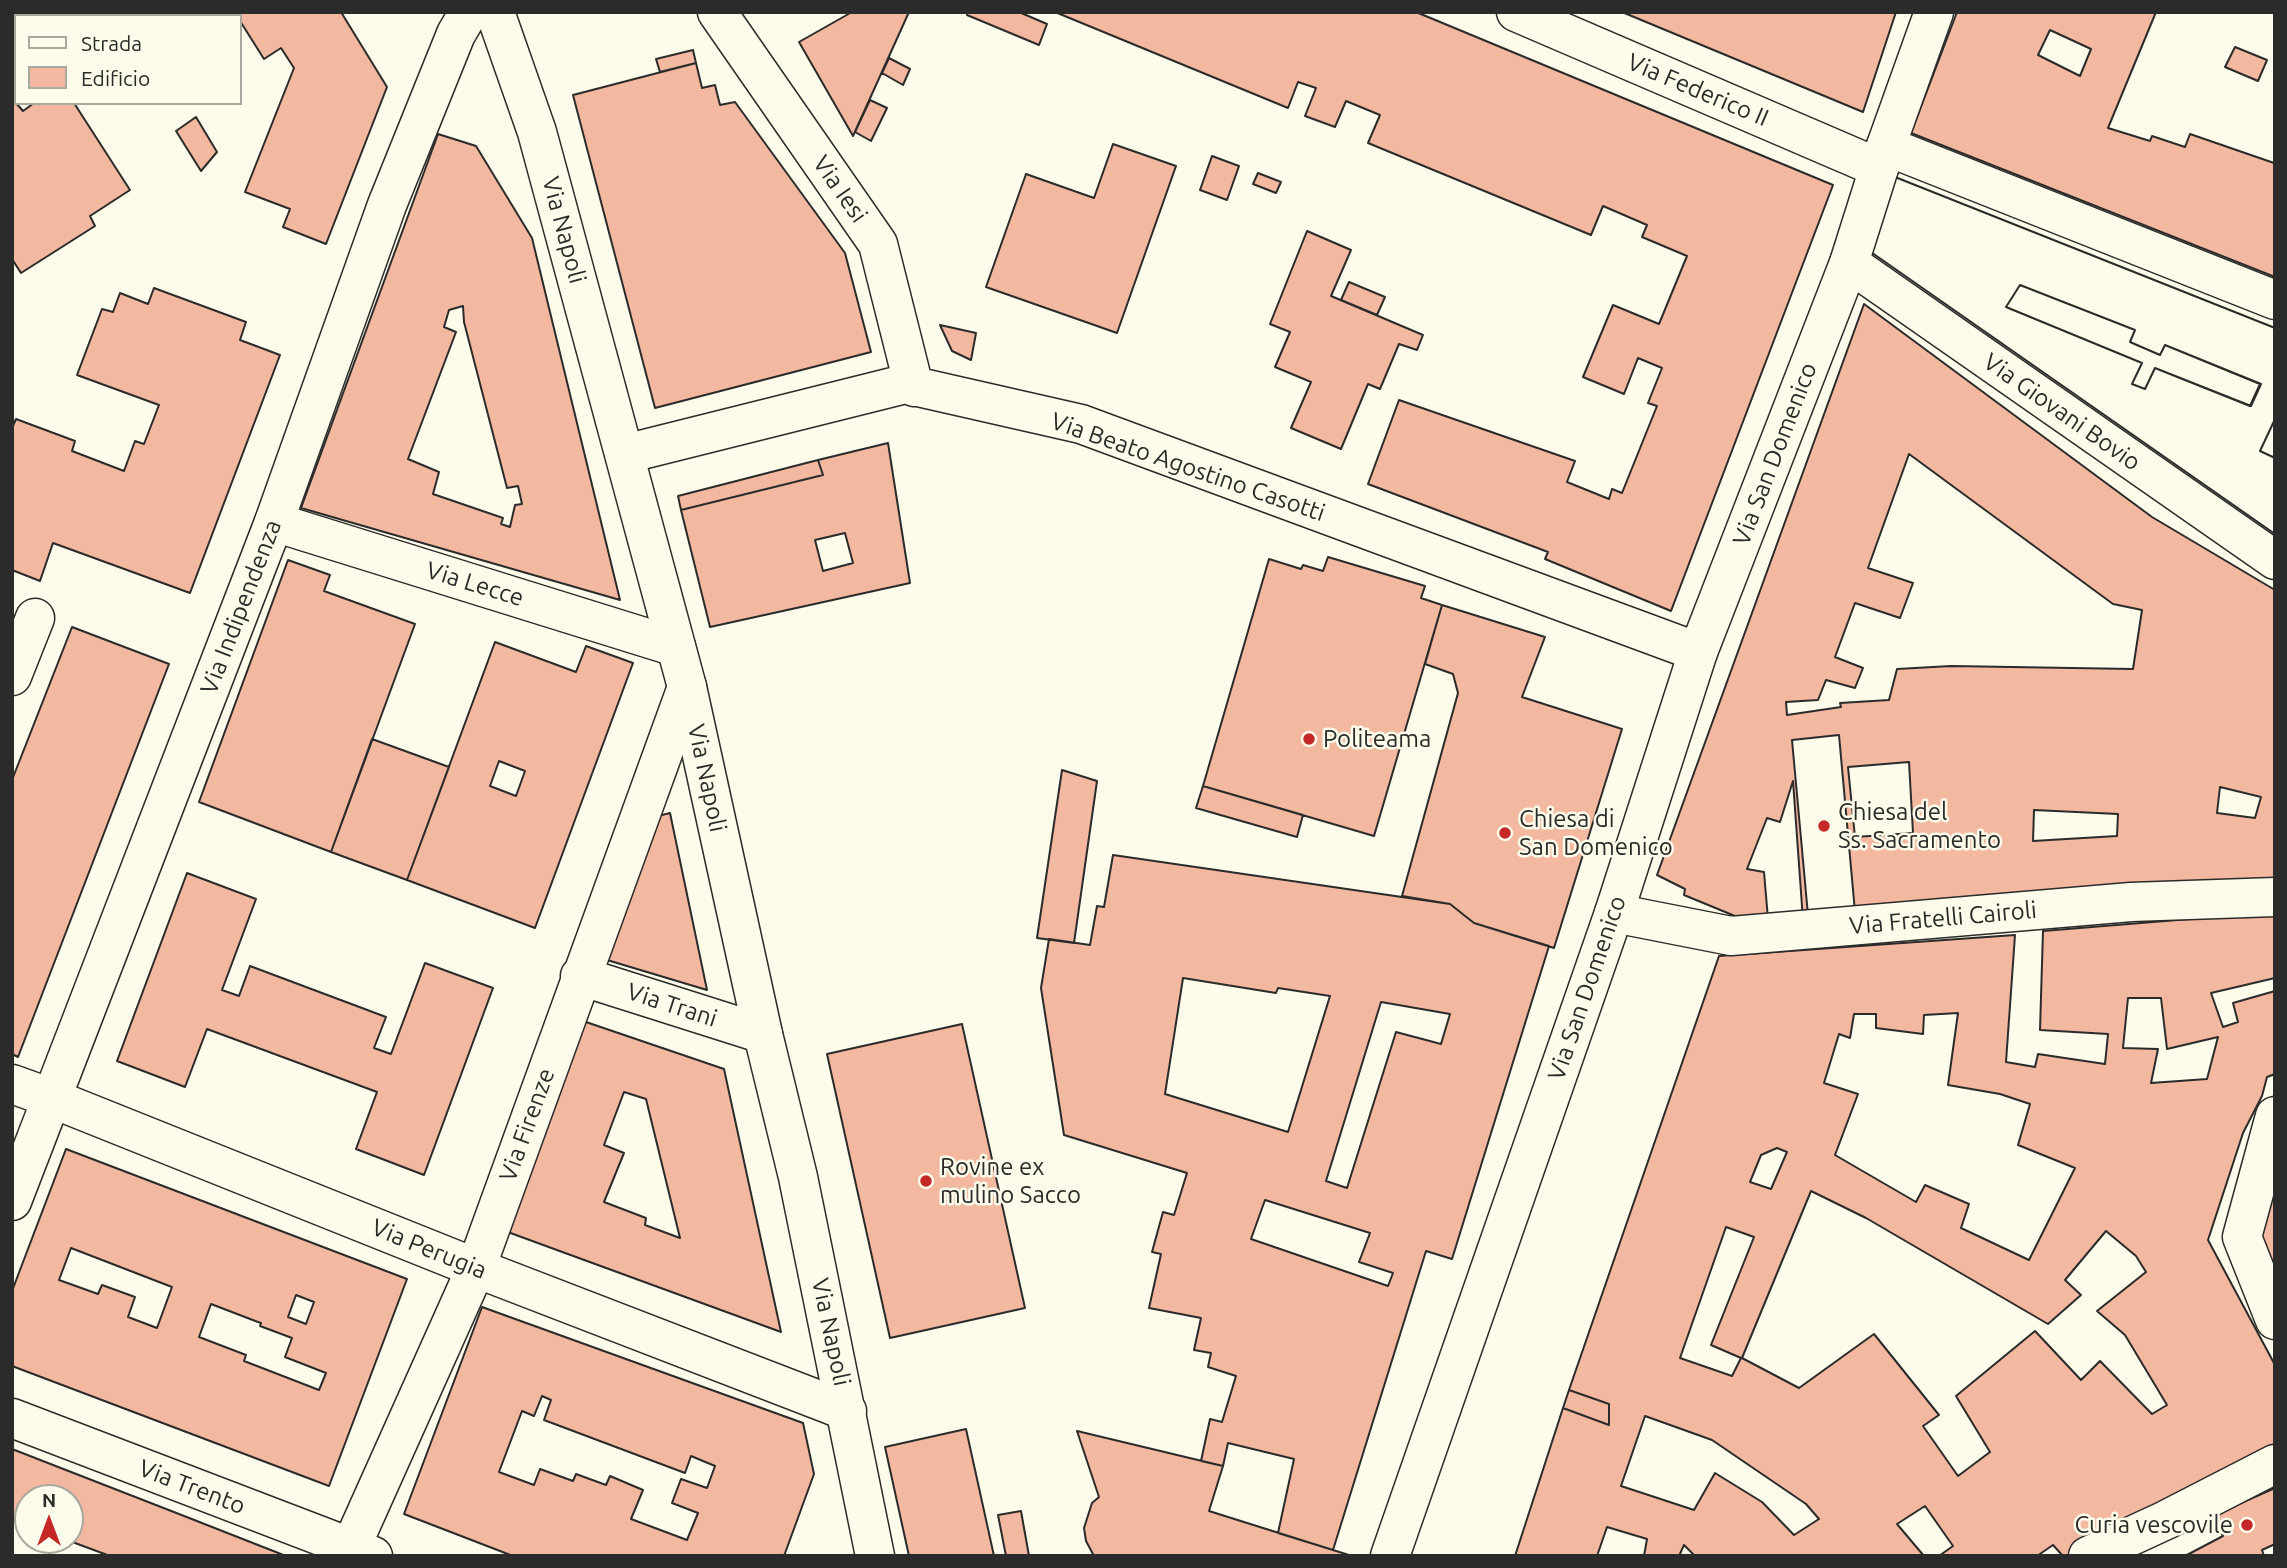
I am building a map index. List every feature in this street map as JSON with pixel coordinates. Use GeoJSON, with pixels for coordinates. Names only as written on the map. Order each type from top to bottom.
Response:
{"type":"FeatureCollection","features":[{"type":"Feature","properties":{"kind":"street","name":"Via Indipendenza"},"geometry":{"type":"LineString","coordinates":[[12,1201],[274,522],[387,205],[456,34],[469,12]]}},
{"type":"Feature","properties":{"kind":"street","name":"Via Napoli"},"geometry":{"type":"LineString","coordinates":[[495,12],[537,131],[687,687],[764,1034],[799,1177],[875,1556]]}},
{"type":"Feature","properties":{"kind":"street","name":"Via Iesi"},"geometry":{"type":"LineString","coordinates":[[717,12],[878,244],[914,387]]}},
{"type":"Feature","properties":{"kind":"street","name":"Via Federico II"},"geometry":{"type":"LineString","coordinates":[[1516,12],[1883,157],[2275,300]]}},
{"type":"Feature","properties":{"kind":"street","name":"Via San Domenico"},"geometry":{"type":"LineString","coordinates":[[1390,1556],[1614,913],[1698,652],[1849,263],[1934,12]]}},
{"type":"Feature","properties":{"kind":"street","name":"Via Giovani Bovio"},"geometry":{"type":"LineString","coordinates":[[1849,263],[2275,560]]}},
{"type":"Feature","properties":{"kind":"street","name":"Via Beato Agostino Casotti"},"geometry":{"type":"LineString","coordinates":[[625,454],[905,384],[1081,424],[1698,652]]}},
{"type":"Feature","properties":{"kind":"street","name":"Via Lecce"},"geometry":{"type":"LineString","coordinates":[[274,522],[676,647]]}},
{"type":"Feature","properties":{"kind":"street"},"geometry":{"type":"LineString","coordinates":[[12,676],[35,618]]}},
{"type":"Feature","properties":{"kind":"street","name":"Via Firenze"},"geometry":{"type":"LineString","coordinates":[[356,1553],[476,1268],[687,687]]}},
{"type":"Feature","properties":{"kind":"street","name":"Via Fratelli Cairoli"},"geometry":{"type":"LineString","coordinates":[[1614,913],[1731,936],[2131,902],[2275,897]]}},
{"type":"Feature","properties":{"kind":"street","name":"Via Trani"},"geometry":{"type":"LineString","coordinates":[[580,976],[764,1034]]}},
{"type":"Feature","properties":{"kind":"street","name":"Via Perugia"},"geometry":{"type":"LineString","coordinates":[[12,1084],[476,1268],[847,1411]]}},
{"type":"Feature","properties":{"kind":"street"},"geometry":{"type":"LineString","coordinates":[[2275,1116],[2242,1237],[2275,1320]]}},
{"type":"Feature","properties":{"kind":"street","name":"Via Trento"},"geometry":{"type":"LineString","coordinates":[[12,1418],[356,1553]]}},
{"type":"Feature","properties":{"kind":"street"},"geometry":{"type":"LineString","coordinates":[[2088,1556],[2166,1520],[2275,1464]]}},
{"type":"Feature","properties":{"kind":"building"},"geometry":{"type":"Polygon","coordinates":[[[102,12],[174,12],[172,14],[102,12]]]}},
{"type":"Feature","properties":{"kind":"building"},"geometry":{"type":"Polygon","coordinates":[[[234,12],[341,12],[387,87],[326,244],[283,227],[290,209],[245,192],[294,68],[281,48],[264,59],[242,24],[242,14],[234,12]]]}},
{"type":"Feature","properties":{"kind":"building"},"geometry":{"type":"Polygon","coordinates":[[[852,12],[909,12],[853,136],[799,42],[852,12]]]}},
{"type":"Feature","properties":{"kind":"building"},"geometry":{"type":"Polygon","coordinates":[[[968,12],[1019,12],[1047,24],[1039,45],[967,15],[968,12]]]}},
{"type":"Feature","properties":{"kind":"building"},"geometry":{"type":"Polygon","coordinates":[[[1055,12],[1416,12],[1833,185],[1671,611],[1545,559],[1548,552],[1368,484],[1399,400],[1575,461],[1567,482],[1609,499],[1612,489],[1622,493],[1657,406],[1648,403],[1662,368],[1638,358],[1624,394],[1583,377],[1613,305],[1659,324],[1687,256],[1642,237],[1647,225],[1603,206],[1591,235],[1368,143],[1380,115],[1346,101],[1335,127],[1305,116],[1316,88],[1298,82],[1288,108],[1055,12]]]}},
{"type":"Feature","properties":{"kind":"building"},"geometry":{"type":"Polygon","coordinates":[[[1622,12],[1896,12],[1863,112],[1622,12]]]}},
{"type":"Feature","properties":{"kind":"building"},"geometry":{"type":"Polygon","coordinates":[[[1957,12],[2156,12],[2108,128],[2150,141],[2152,136],[2185,147],[2190,134],[2274,163],[2275,159],[2275,277],[1911,133],[1957,12]],[[2050,30],[2038,55],[2080,76],[2091,49],[2050,30]]]}},
{"type":"Feature","properties":{"kind":"building"},"geometry":{"type":"Polygon","coordinates":[[[2235,47],[2267,60],[2258,81],[2225,67],[2235,47]]]}},
{"type":"Feature","properties":{"kind":"building"},"geometry":{"type":"Polygon","coordinates":[[[693,50],[696,63],[660,72],[656,59],[693,50]]]}},
{"type":"Feature","properties":{"kind":"building"},"geometry":{"type":"Polygon","coordinates":[[[889,58],[910,69],[903,85],[882,73],[889,58]]]}},
{"type":"Feature","properties":{"kind":"building"},"geometry":{"type":"Polygon","coordinates":[[[696,63],[702,88],[715,85],[720,105],[735,102],[845,253],[871,352],[655,408],[573,95],[696,63]]]}},
{"type":"Feature","properties":{"kind":"building"},"geometry":{"type":"Polygon","coordinates":[[[12,95],[14,105],[23,111],[31,105],[75,105],[130,190],[90,216],[95,226],[21,273],[12,259],[12,95]]]}},
{"type":"Feature","properties":{"kind":"building"},"geometry":{"type":"Polygon","coordinates":[[[870,100],[887,108],[871,141],[855,132],[870,100]]]}},
{"type":"Feature","properties":{"kind":"building"},"geometry":{"type":"Polygon","coordinates":[[[196,117],[217,152],[201,171],[176,131],[196,117]]]}},
{"type":"Feature","properties":{"kind":"building"},"geometry":{"type":"Polygon","coordinates":[[[438,134],[476,146],[532,238],[620,600],[301,508],[438,134]],[[463,306],[449,310],[444,327],[456,332],[408,459],[439,472],[433,494],[503,518],[501,524],[510,527],[515,505],[522,504],[518,486],[507,488],[464,322],[463,306]]]}},
{"type":"Feature","properties":{"kind":"building"},"geometry":{"type":"Polygon","coordinates":[[[1113,144],[1176,166],[1117,333],[986,287],[1026,174],[1094,198],[1113,144]]]}},
{"type":"Feature","properties":{"kind":"building"},"geometry":{"type":"Polygon","coordinates":[[[1212,156],[1239,166],[1227,200],[1200,190],[1212,156]]]}},
{"type":"Feature","properties":{"kind":"building"},"geometry":{"type":"Polygon","coordinates":[[[1258,173],[1281,182],[1276,193],[1253,184],[1258,173]]]}},
{"type":"Feature","properties":{"kind":"building"},"geometry":{"type":"Polygon","coordinates":[[[1895,177],[2275,328],[2275,419],[2260,451],[2275,458],[2275,534],[1868,250],[1895,177]],[[2020,285],[2006,307],[2142,363],[2132,384],[2145,389],[2155,368],[2250,406],[2260,384],[2165,345],[2160,355],[2130,342],[2135,330],[2020,285]]]}},
{"type":"Feature","properties":{"kind":"building"},"geometry":{"type":"Polygon","coordinates":[[[1895,177],[2275,328],[2275,419],[2260,451],[2275,458],[2275,534],[1868,250],[1895,177]],[[2020,285],[2006,307],[2142,363],[2132,384],[2145,389],[2155,368],[2251,406],[2261,384],[2165,345],[2160,355],[2130,342],[2135,330],[2020,285]]]}},
{"type":"Feature","properties":{"kind":"building"},"geometry":{"type":"Polygon","coordinates":[[[1307,231],[1351,250],[1331,296],[1423,335],[1417,350],[1399,344],[1380,389],[1368,384],[1341,449],[1291,428],[1311,382],[1275,367],[1290,332],[1270,324],[1307,231]]]}},
{"type":"Feature","properties":{"kind":"building"},"geometry":{"type":"Polygon","coordinates":[[[1349,282],[1385,297],[1377,315],[1341,300],[1349,282]]]}},
{"type":"Feature","properties":{"kind":"building"},"geometry":{"type":"Polygon","coordinates":[[[154,288],[246,322],[240,340],[280,355],[190,593],[53,543],[40,581],[12,570],[12,428],[16,419],[75,441],[72,451],[124,471],[135,441],[144,444],[159,405],[77,375],[102,309],[113,312],[120,293],[148,304],[154,288]]]}},
{"type":"Feature","properties":{"kind":"building"},"geometry":{"type":"Polygon","coordinates":[[[1864,304],[2152,517],[2275,590],[2275,884],[1803,920],[1793,781],[1780,822],[1767,818],[1747,869],[1764,872],[1768,919],[1747,921],[1684,895],[1685,889],[1657,875],[1864,304]],[[1909,454],[1868,568],[1913,583],[1900,618],[1855,603],[1835,657],[1863,668],[1855,688],[1826,680],[1818,700],[1786,702],[1787,715],[1841,707],[1840,703],[1889,700],[1897,669],[1951,666],[2133,669],[2142,610],[2113,604],[1909,454]],[[1909,762],[1848,767],[1855,837],[1913,833],[1909,762]],[[2220,787],[2217,813],[2255,818],[2261,797],[2220,787]],[[2034,810],[2033,841],[2117,836],[2118,814],[2034,810]]]}},
{"type":"Feature","properties":{"kind":"building"},"geometry":{"type":"Polygon","coordinates":[[[940,325],[976,333],[971,360],[952,351],[940,325]]]}},
{"type":"Feature","properties":{"kind":"building"},"geometry":{"type":"Polygon","coordinates":[[[888,443],[910,583],[710,627],[681,510],[823,475],[818,460],[888,443]],[[845,533],[815,540],[823,571],[853,563],[845,533]]]}},
{"type":"Feature","properties":{"kind":"building"},"geometry":{"type":"Polygon","coordinates":[[[818,460],[823,475],[681,510],[678,496],[818,460]]]}},
{"type":"Feature","properties":{"kind":"building","name":"Politeama"},"geometry":{"type":"Polygon","coordinates":[[[1328,557],[1425,586],[1421,598],[1442,605],[1374,836],[1203,786],[1269,559],[1301,569],[1303,565],[1323,571],[1328,557]]]}},
{"type":"Feature","properties":{"kind":"building"},"geometry":{"type":"Polygon","coordinates":[[[288,560],[330,575],[324,591],[415,624],[331,852],[199,802],[288,560]]]}},
{"type":"Feature","properties":{"kind":"building","name":"Chiesa di San Domenico"},"geometry":{"type":"Polygon","coordinates":[[[1442,605],[1545,637],[1522,697],[1622,729],[1554,948],[1474,923],[1450,904],[1402,896],[1458,693],[1453,674],[1425,664],[1442,605]]]}},
{"type":"Feature","properties":{"kind":"building"},"geometry":{"type":"Polygon","coordinates":[[[72,627],[169,664],[18,1057],[12,1054],[12,780],[72,627]]]}},
{"type":"Feature","properties":{"kind":"building"},"geometry":{"type":"Polygon","coordinates":[[[495,642],[576,672],[586,646],[633,663],[535,928],[407,880],[495,642]],[[499,761],[490,786],[516,796],[525,771],[499,761]]]}},
{"type":"Feature","properties":{"kind":"building","name":"Chiesa del Ss. Sacramento"},"geometry":{"type":"Polygon","coordinates":[[[1839,735],[1855,912],[1808,915],[1792,740],[1839,735]]]}},
{"type":"Feature","properties":{"kind":"building"},"geometry":{"type":"Polygon","coordinates":[[[372,739],[449,767],[407,880],[331,852],[372,739]]]}},
{"type":"Feature","properties":{"kind":"building"},"geometry":{"type":"Polygon","coordinates":[[[1062,770],[1097,781],[1074,943],[1037,938],[1062,770]]]}},
{"type":"Feature","properties":{"kind":"building"},"geometry":{"type":"Polygon","coordinates":[[[1203,786],[1303,815],[1297,837],[1196,808],[1203,786]]]}},
{"type":"Feature","properties":{"kind":"building"},"geometry":{"type":"Polygon","coordinates":[[[670,813],[707,990],[607,960],[658,816],[670,813]]]}},
{"type":"Feature","properties":{"kind":"building"},"geometry":{"type":"Polygon","coordinates":[[[1113,855],[1450,904],[1474,923],[1549,946],[1452,1259],[1426,1251],[1333,1550],[1278,1533],[1294,1459],[1228,1443],[1223,1466],[1201,1461],[1210,1419],[1222,1422],[1236,1376],[1208,1367],[1211,1353],[1194,1350],[1201,1318],[1149,1308],[1161,1254],[1152,1252],[1163,1212],[1174,1215],[1187,1173],[1064,1135],[1041,988],[1049,939],[1090,945],[1097,906],[1104,907],[1113,855]],[[1183,978],[1165,1094],[1288,1132],[1330,996],[1278,988],[1276,993],[1183,978]],[[1381,1002],[1326,1181],[1347,1188],[1396,1032],[1441,1044],[1450,1014],[1381,1002]],[[1265,1200],[1251,1239],[1388,1286],[1393,1273],[1359,1262],[1370,1233],[1265,1200]]]}},
{"type":"Feature","properties":{"kind":"building"},"geometry":{"type":"Polygon","coordinates":[[[187,873],[256,899],[222,990],[239,996],[250,966],[386,1017],[374,1048],[391,1054],[425,963],[493,988],[424,1175],[356,1149],[377,1092],[207,1029],[185,1087],[117,1061],[187,873]]]}},
{"type":"Feature","properties":{"kind":"building"},"geometry":{"type":"Polygon","coordinates":[[[2275,912],[2275,978],[2211,993],[2223,1027],[2238,1022],[2233,1003],[2275,991],[2275,1074],[2267,1077],[2262,1096],[2243,1133],[2208,1240],[2275,1365],[2275,1448],[2071,1556],[2063,1556],[2053,1545],[2037,1556],[1939,1556],[1953,1546],[1925,1506],[1897,1524],[1924,1556],[1695,1556],[1684,1545],[1679,1556],[1644,1556],[1647,1539],[1607,1527],[1597,1556],[1515,1556],[1563,1408],[1609,1425],[1609,1404],[1569,1390],[1719,956],[2015,935],[2006,1062],[2035,1067],[2038,1054],[2105,1064],[2108,1034],[2040,1030],[2043,931],[2275,912]],[[2128,998],[2123,1048],[2158,1049],[2151,1083],[2207,1079],[2218,1037],[2167,1049],[2161,998],[2128,998]],[[1958,1013],[1924,1015],[1923,1034],[1876,1028],[1876,1014],[1854,1014],[1850,1038],[1839,1034],[1824,1083],[1858,1094],[1835,1155],[1916,1202],[1925,1185],[1969,1204],[1961,1228],[2029,1260],[2075,1168],[2018,1145],[2030,1104],[2000,1094],[1948,1085],[1958,1013]],[[1777,1148],[1761,1155],[1750,1182],[1771,1189],[1787,1152],[1777,1148]],[[1811,1191],[1742,1358],[1799,1388],[1874,1334],[1939,1415],[1923,1426],[1958,1476],[1990,1452],[1956,1396],[2035,1331],[2081,1380],[2100,1361],[2152,1414],[2167,1405],[2125,1335],[2097,1311],[2146,1272],[2136,1256],[2106,1231],[2065,1280],[2081,1295],[2048,1324],[1866,1218],[1811,1191]],[[1726,1227],[1680,1358],[1732,1376],[1741,1358],[1711,1345],[1754,1237],[1726,1227]],[[1645,1416],[1621,1486],[1694,1510],[1715,1473],[1762,1502],[1794,1535],[1819,1519],[1806,1504],[1712,1440],[1645,1416]]]}},
{"type":"Feature","properties":{"kind":"building"},"geometry":{"type":"Polygon","coordinates":[[[583,1021],[724,1069],[781,1332],[505,1231],[583,1021]],[[624,1092],[604,1145],[624,1153],[604,1202],[646,1218],[645,1225],[680,1238],[646,1099],[624,1092]]]}},
{"type":"Feature","properties":{"kind":"building","name":"Rovine ex mulino Sacco"},"geometry":{"type":"Polygon","coordinates":[[[962,1024],[1025,1308],[890,1338],[827,1054],[962,1024]]]}},
{"type":"Feature","properties":{"kind":"building"},"geometry":{"type":"Polygon","coordinates":[[[66,1149],[407,1279],[329,1486],[12,1366],[12,1291],[66,1149]],[[71,1248],[59,1280],[98,1294],[102,1285],[135,1297],[128,1317],[157,1328],[172,1287],[71,1248]],[[296,1295],[288,1317],[306,1324],[314,1302],[296,1295]],[[211,1304],[199,1337],[246,1355],[244,1361],[319,1390],[326,1373],[285,1357],[292,1338],[211,1304]]]}},
{"type":"Feature","properties":{"kind":"building"},"geometry":{"type":"Polygon","coordinates":[[[2275,1167],[2275,1271],[2259,1230],[2275,1167]]]}},
{"type":"Feature","properties":{"kind":"building"},"geometry":{"type":"Polygon","coordinates":[[[482,1307],[803,1423],[814,1474],[784,1556],[513,1556],[404,1514],[482,1307]],[[542,1396],[534,1416],[522,1411],[499,1472],[534,1485],[540,1469],[573,1481],[576,1474],[606,1485],[610,1476],[643,1490],[631,1519],[687,1540],[698,1513],[672,1503],[681,1479],[707,1488],[715,1466],[691,1456],[685,1473],[544,1420],[551,1400],[542,1396]]]}},
{"type":"Feature","properties":{"kind":"building"},"geometry":{"type":"Polygon","coordinates":[[[1569,1390],[1609,1404],[1609,1425],[1563,1408],[1569,1390]]]}},
{"type":"Feature","properties":{"kind":"building"},"geometry":{"type":"Polygon","coordinates":[[[966,1429],[994,1556],[909,1556],[885,1447],[966,1429]]]}},
{"type":"Feature","properties":{"kind":"building"},"geometry":{"type":"Polygon","coordinates":[[[1077,1431],[1223,1466],[1209,1511],[1352,1556],[1094,1556],[1086,1541],[1084,1528],[1092,1503],[1099,1497],[1077,1431]]]}},
{"type":"Feature","properties":{"kind":"building"},"geometry":{"type":"Polygon","coordinates":[[[12,1449],[286,1556],[110,1556],[84,1546],[84,1484],[14,1484],[12,1520],[12,1449]]]}},
{"type":"Feature","properties":{"kind":"building","name":"Curia vescovile"},"geometry":{"type":"Polygon","coordinates":[[[2275,1488],[2275,1544],[2262,1550],[2264,1556],[2185,1556],[2223,1536],[2214,1515],[2275,1488]]]}},
{"type":"Feature","properties":{"kind":"building"},"geometry":{"type":"Polygon","coordinates":[[[1021,1511],[1029,1556],[1006,1556],[998,1515],[1021,1511]]]}},
{"type":"Feature","properties":{"kind":"place","name":"Politeama"},"geometry":{"type":"Point","coordinates":[1309,739]}},
{"type":"Feature","properties":{"kind":"place","name":"Chiesa del Ss. Sacramento"},"geometry":{"type":"Point","coordinates":[1824,826]}},
{"type":"Feature","properties":{"kind":"place","name":"Chiesa di San Domenico"},"geometry":{"type":"Point","coordinates":[1505,833]}},
{"type":"Feature","properties":{"kind":"place","name":"Rovine ex mulino Sacco"},"geometry":{"type":"Point","coordinates":[926,1181]}},
{"type":"Feature","properties":{"kind":"place","name":"Curia vescovile"},"geometry":{"type":"Point","coordinates":[2247,1525]}}]}
